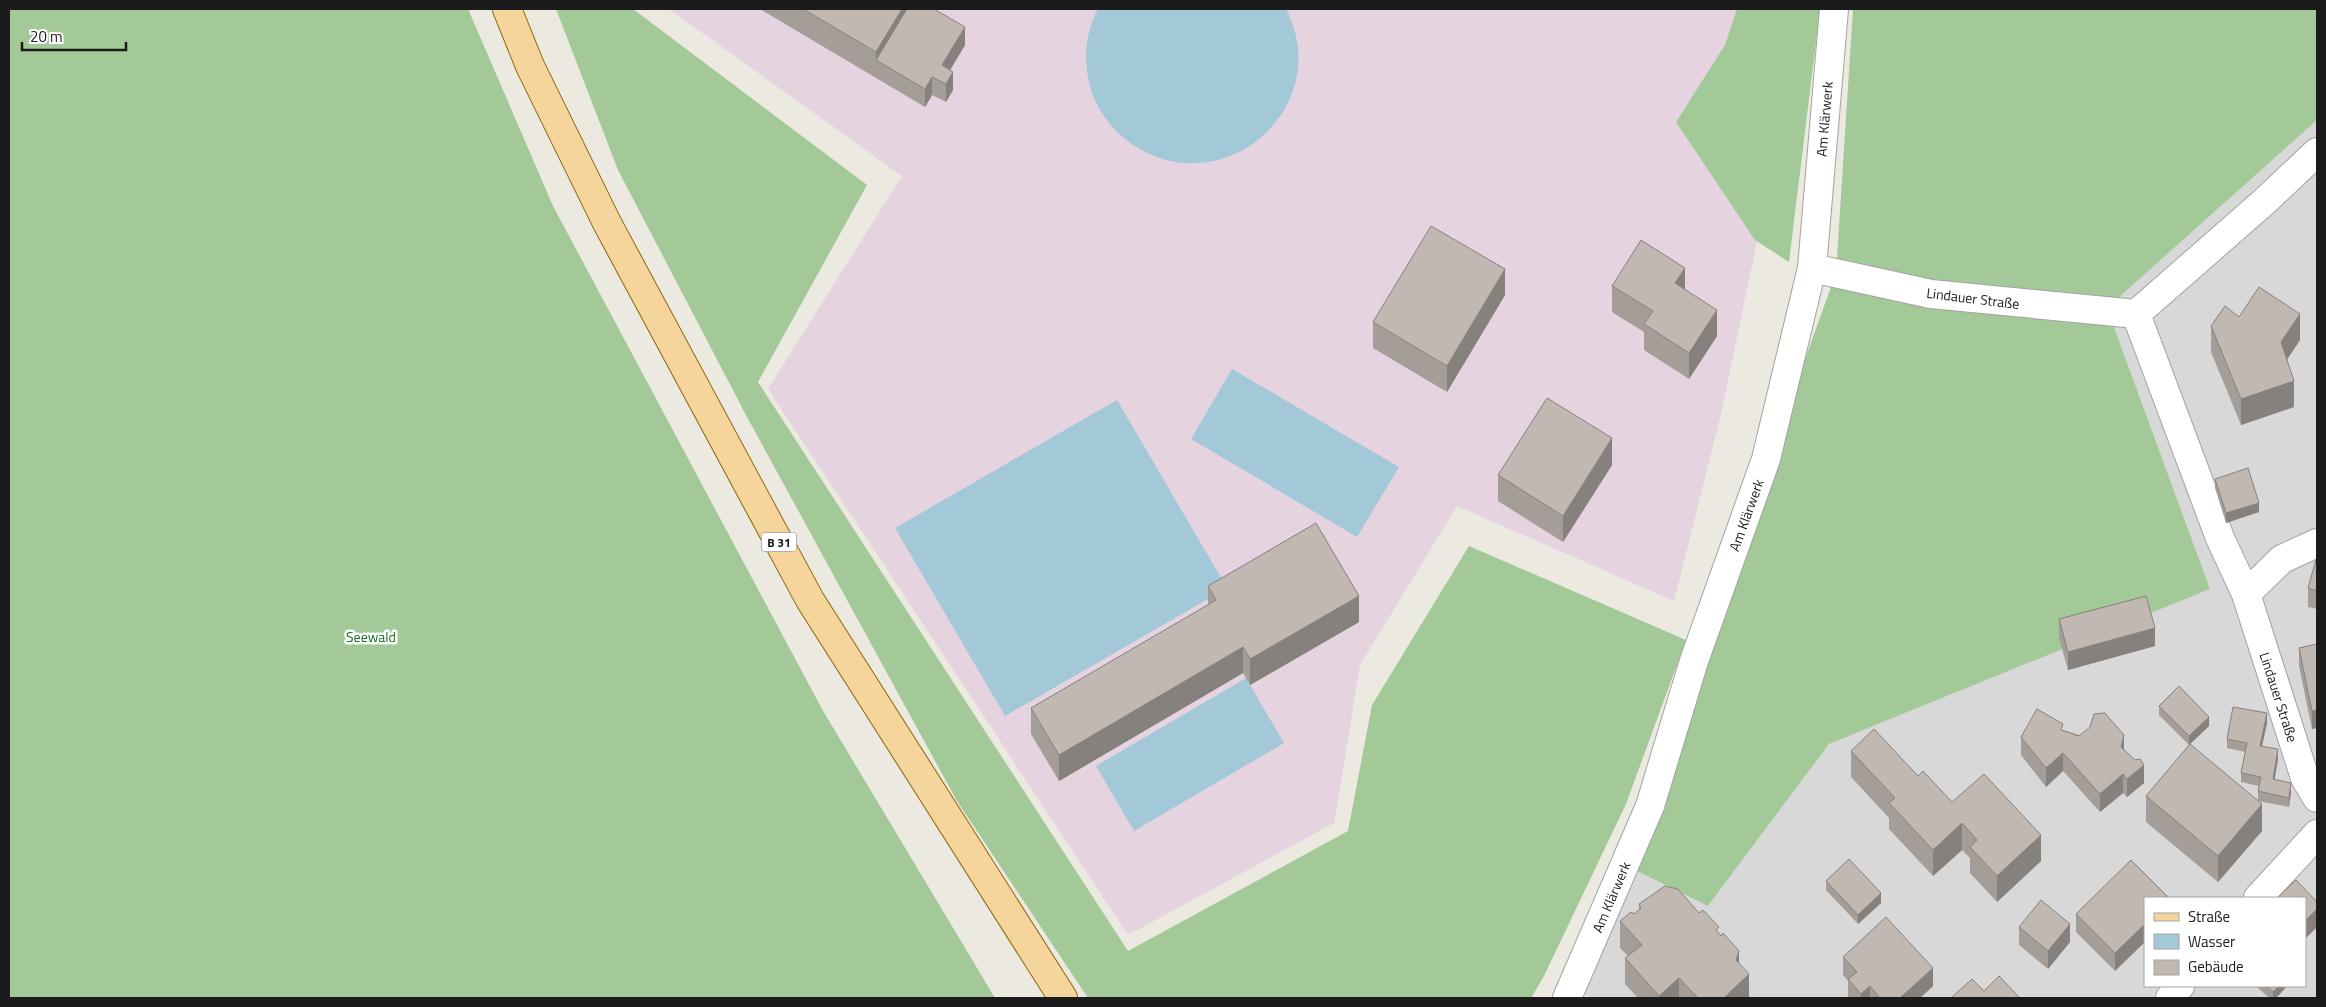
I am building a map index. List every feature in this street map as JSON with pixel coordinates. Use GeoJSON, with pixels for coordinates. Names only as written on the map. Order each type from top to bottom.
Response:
{"type":"FeatureCollection","features":[{"type":"Feature","properties":{"kind":"main road","name":"B 31"},"geometry":{"type":"LineString","coordinates":[[507,9],[530,66],[606,223],[810,600],[1063,998]]}},
{"type":"Feature","properties":{"kind":"street","name":"Am Klärwerk"},"geometry":{"type":"LineString","coordinates":[[1567,998],[1650,806],[1694,661],[1766,459],[1812,268],[1834,9]]}},
{"type":"Feature","properties":{"kind":"street"},"geometry":{"type":"LineString","coordinates":[[2136,314],[2258,207],[2317,152]]}},
{"type":"Feature","properties":{"kind":"street","name":"Lindauer Straße"},"geometry":{"type":"LineString","coordinates":[[1812,268],[1931,294],[2136,314],[2220,538],[2246,594],[2305,778],[2317,798]]}},
{"type":"Feature","properties":{"kind":"street"},"geometry":{"type":"LineString","coordinates":[[2246,594],[2282,560],[2317,543]]}},
{"type":"Feature","properties":{"kind":"street"},"geometry":{"type":"LineString","coordinates":[[2259,897],[2317,834]]}},
{"type":"Feature","properties":{"kind":"street"},"geometry":{"type":"LineString","coordinates":[[2170,998],[2179,987]]}},
{"type":"Feature","properties":{"kind":"shaded area"},"geometry":{"type":"Polygon","coordinates":[[[669,9],[1795,9],[1762,217],[1721,414],[1674,601],[1457,506],[1360,665],[1334,823],[1128,935],[768,389],[902,176],[669,9]]]}},
{"type":"Feature","properties":{"kind":"shaded area"},"geometry":{"type":"Polygon","coordinates":[[[2317,120],[2317,998],[1591,998],[1576,990],[1633,869],[1708,906],[1829,744],[2210,589],[2107,308],[2317,120]]]}},
{"type":"Feature","properties":{"kind":"green space","name":"Seewald"},"geometry":{"type":"Polygon","coordinates":[[[9,9],[468,9],[553,206],[822,709],[995,998],[9,998],[9,9]]]}},
{"type":"Feature","properties":{"kind":"green space"},"geometry":{"type":"Polygon","coordinates":[[[556,9],[633,9],[867,185],[758,382],[1128,951],[1348,831],[1372,705],[1469,546],[1686,640],[1626,804],[1544,976],[1531,998],[1088,998],[957,801],[747,417],[618,170],[556,9]]]}},
{"type":"Feature","properties":{"kind":"green space"},"geometry":{"type":"Polygon","coordinates":[[[1737,9],[1820,9],[1789,262],[1755,240],[1676,122],[1725,45],[1737,9]]]}},
{"type":"Feature","properties":{"kind":"green space"},"geometry":{"type":"Polygon","coordinates":[[[1853,9],[2317,9],[2317,120],[2107,308],[2210,589],[1829,744],[1708,906],[1633,869],[1708,663],[1768,462],[1836,273],[1853,9]]]}},
{"type":"Feature","properties":{"kind":"water"},"geometry":{"type":"Polygon","coordinates":[[[1098,9],[1286,9],[1298,44],[1297,77],[1285,108],[1266,133],[1239,152],[1208,162],[1174,162],[1140,149],[1124,139],[1105,118],[1096,102],[1089,83],[1086,50],[1090,29],[1098,9]]]}},
{"type":"Feature","properties":{"kind":"water"},"geometry":{"type":"Polygon","coordinates":[[[1232,369],[1399,467],[1357,537],[1191,439],[1232,369]]]}},
{"type":"Feature","properties":{"kind":"water"},"geometry":{"type":"Polygon","coordinates":[[[1117,400],[1227,588],[1005,716],[895,528],[1117,400]]]}},
{"type":"Feature","properties":{"kind":"water"},"geometry":{"type":"Polygon","coordinates":[[[1246,678],[1284,743],[1134,831],[1096,766],[1246,678]]]}},
{"type":"Feature","properties":{"kind":"building"},"geometry":{"type":"Polygon","coordinates":[[[803,9],[902,9],[876,52],[803,9]]]}},
{"type":"Feature","properties":{"kind":"building"},"geometry":{"type":"Polygon","coordinates":[[[907,9],[934,9],[965,27],[942,65],[953,72],[946,84],[932,77],[925,89],[876,60],[907,9]]]}},
{"type":"Feature","properties":{"kind":"building"},"geometry":{"type":"Polygon","coordinates":[[[1431,226],[1505,269],[1447,366],[1373,322],[1431,226]]]}},
{"type":"Feature","properties":{"kind":"building"},"geometry":{"type":"Polygon","coordinates":[[[1641,240],[1685,268],[1675,283],[1717,310],[1689,353],[1644,324],[1653,311],[1612,286],[1641,240]]]}},
{"type":"Feature","properties":{"kind":"building"},"geometry":{"type":"Polygon","coordinates":[[[2259,287],[2300,314],[2281,342],[2294,381],[2241,399],[2211,326],[2225,306],[2239,317],[2259,287]]]}},
{"type":"Feature","properties":{"kind":"building"},"geometry":{"type":"Polygon","coordinates":[[[1547,398],[1612,438],[1563,516],[1498,475],[1547,398]]]}},
{"type":"Feature","properties":{"kind":"building"},"geometry":{"type":"Polygon","coordinates":[[[2248,468],[2259,503],[2226,513],[2215,479],[2248,468]]]}},
{"type":"Feature","properties":{"kind":"building"},"geometry":{"type":"Polygon","coordinates":[[[1316,523],[1359,596],[1250,659],[1243,647],[1059,755],[1031,708],[1216,600],[1208,586],[1316,523]]]}},
{"type":"Feature","properties":{"kind":"building"},"geometry":{"type":"Polygon","coordinates":[[[2317,556],[2317,591],[2308,588],[2317,556]]]}},
{"type":"Feature","properties":{"kind":"building"},"geometry":{"type":"Polygon","coordinates":[[[2146,596],[2155,628],[2068,652],[2059,619],[2146,596]]]}},
{"type":"Feature","properties":{"kind":"building"},"geometry":{"type":"Polygon","coordinates":[[[2317,644],[2317,710],[2312,711],[2299,648],[2317,644]]]}},
{"type":"Feature","properties":{"kind":"building"},"geometry":{"type":"Polygon","coordinates":[[[2179,686],[2209,717],[2189,736],[2159,706],[2179,686]]]}},
{"type":"Feature","properties":{"kind":"building"},"geometry":{"type":"Polygon","coordinates":[[[2233,707],[2267,713],[2260,746],[2278,749],[2273,779],[2291,783],[2289,798],[2258,791],[2261,777],[2241,773],[2247,743],[2227,739],[2233,707]]]}},
{"type":"Feature","properties":{"kind":"building"},"geometry":{"type":"Polygon","coordinates":[[[2037,709],[2063,724],[2061,730],[2079,736],[2090,727],[2094,714],[2105,713],[2124,735],[2121,747],[2135,760],[2140,759],[2144,765],[2127,779],[2123,774],[2100,794],[2063,753],[2046,768],[2021,737],[2037,709]]]}},
{"type":"Feature","properties":{"kind":"building"},"geometry":{"type":"Polygon","coordinates":[[[1874,729],[1918,776],[1923,771],[1952,802],[1984,774],[2041,835],[1997,876],[1970,847],[1977,840],[1962,823],[1933,850],[1889,803],[1895,798],[1851,751],[1874,729]]]}},
{"type":"Feature","properties":{"kind":"building"},"geometry":{"type":"Polygon","coordinates":[[[2190,744],[2262,804],[2218,856],[2146,796],[2190,744]]]}},
{"type":"Feature","properties":{"kind":"building"},"geometry":{"type":"Polygon","coordinates":[[[1849,859],[1881,893],[1858,915],[1826,881],[1849,859]]]}},
{"type":"Feature","properties":{"kind":"building"},"geometry":{"type":"Polygon","coordinates":[[[2131,860],[2168,897],[2144,897],[2144,925],[2115,953],[2076,914],[2131,860]]]}},
{"type":"Feature","properties":{"kind":"building"},"geometry":{"type":"Polygon","coordinates":[[[2296,880],[2317,902],[2317,909],[2306,920],[2306,897],[2278,897],[2296,880]]]}},
{"type":"Feature","properties":{"kind":"building"},"geometry":{"type":"Polygon","coordinates":[[[1665,886],[1678,889],[1699,913],[1703,910],[1719,927],[1716,930],[1721,936],[1723,933],[1739,951],[1736,960],[1749,974],[1724,998],[1698,998],[1679,978],[1659,996],[1625,958],[1642,945],[1620,921],[1631,912],[1634,914],[1641,908],[1639,904],[1665,886]]]}},
{"type":"Feature","properties":{"kind":"building"},"geometry":{"type":"Polygon","coordinates":[[[2041,900],[2070,924],[2048,951],[2019,927],[2041,900]]]}},
{"type":"Feature","properties":{"kind":"building"},"geometry":{"type":"Polygon","coordinates":[[[1886,917],[1933,968],[1900,998],[1880,998],[1870,986],[1861,994],[1848,979],[1857,972],[1843,957],[1886,917]]]}},
{"type":"Feature","properties":{"kind":"building"},"geometry":{"type":"Polygon","coordinates":[[[1999,976],[2020,998],[1951,998],[1972,979],[1984,991],[1999,976]]]}},
{"type":"Feature","properties":{"kind":"building"},"geometry":{"type":"Polygon","coordinates":[[[2267,987],[2278,987],[2273,992],[2267,987]]]}}]}
